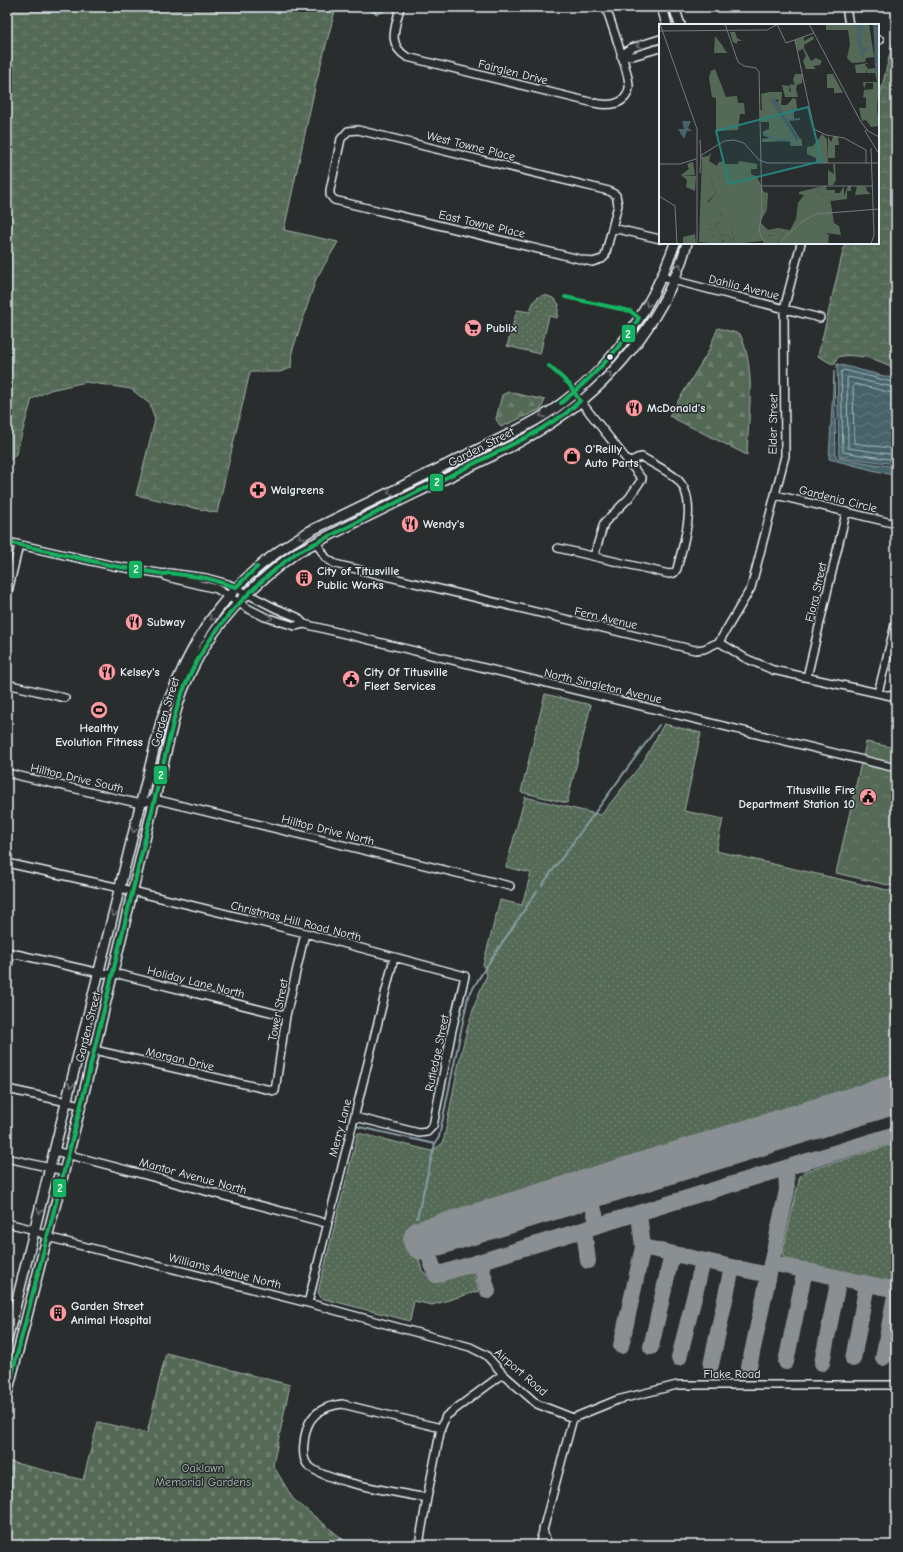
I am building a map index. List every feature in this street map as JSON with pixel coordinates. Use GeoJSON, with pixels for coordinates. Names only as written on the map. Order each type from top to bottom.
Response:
{"type":"FeatureCollection","features":[{"type":"Feature","properties":{"kind":"main road"},"geometry":{"type":"LineString","coordinates":[[674,7],[680,24]]}},
{"type":"Feature","properties":{"kind":"main road"},"geometry":{"type":"LineString","coordinates":[[664,8],[667,24]]}},
{"type":"Feature","properties":{"kind":"main road","name":"Garden Street"},"geometry":{"type":"LineString","coordinates":[[7,1340],[36,1230],[162,718],[178,676],[196,641],[236,587],[259,565],[282,547],[310,531],[526,425],[554,409],[574,393],[621,345],[634,327],[661,277],[675,244]]}},
{"type":"Feature","properties":{"kind":"main road","name":"Garden Street"},"geometry":{"type":"LineString","coordinates":[[7,1394],[81,1105],[175,715],[185,683],[205,646],[221,623],[239,602],[276,567],[296,553],[531,435],[565,414],[622,361],[649,326],[673,280],[687,245]]}},
{"type":"Feature","properties":{"kind":"main road"},"geometry":{"type":"LineString","coordinates":[[416,493],[416,486],[420,481],[437,469]]}},
{"type":"Feature","properties":{"kind":"main road"},"geometry":{"type":"LineString","coordinates":[[389,506],[404,494],[411,482]]}},
{"type":"Feature","properties":{"kind":"main road"},"geometry":{"type":"LineString","coordinates":[[19,1292],[25,1294],[34,1290]]}},
{"type":"Feature","properties":{"kind":"street","name":"Fairglen Drive"},"geometry":{"type":"LineString","coordinates":[[400,7],[393,37],[395,46],[400,53],[407,57],[604,105],[617,104],[622,101],[629,88],[629,82],[622,56],[606,7]]}},
{"type":"Feature","properties":{"kind":"street"},"geometry":{"type":"LineString","coordinates":[[846,7],[849,24]]}},
{"type":"Feature","properties":{"kind":"street"},"geometry":{"type":"LineString","coordinates":[[622,56],[631,48],[659,39]]}},
{"type":"Feature","properties":{"kind":"street"},"geometry":{"type":"LineString","coordinates":[[622,56],[633,56],[659,48]]}},
{"type":"Feature","properties":{"kind":"street","name":"West Towne Place"},"geometry":{"type":"LineString","coordinates":[[330,190],[341,139],[348,131],[358,130],[609,190],[613,192],[618,200],[613,228]]}},
{"type":"Feature","properties":{"kind":"street","name":"East Towne Place"},"geometry":{"type":"LineString","coordinates":[[330,190],[330,195],[334,200],[592,262],[602,259],[605,256],[613,228]]}},
{"type":"Feature","properties":{"kind":"street"},"geometry":{"type":"LineString","coordinates":[[613,228],[659,239]]}},
{"type":"Feature","properties":{"kind":"street","name":"Elder Street"},"geometry":{"type":"LineString","coordinates":[[719,642],[752,588],[785,456],[784,309],[801,244]]}},
{"type":"Feature","properties":{"kind":"street","name":"Dahlia Avenue"},"geometry":{"type":"LineString","coordinates":[[661,277],[820,318]]}},
{"type":"Feature","properties":{"kind":"street"},"geometry":{"type":"LineString","coordinates":[[574,393],[642,479],[630,498],[604,523],[594,556]]}},
{"type":"Feature","properties":{"kind":"street"},"geometry":{"type":"LineString","coordinates":[[558,548],[669,574],[677,569],[690,514],[685,494],[677,479],[642,458],[637,458],[630,463]]}},
{"type":"Feature","properties":{"kind":"street","name":"Gardenia Circle"},"geometry":{"type":"LineString","coordinates":[[776,495],[896,524]]}},
{"type":"Feature","properties":{"kind":"street","name":"Flora Street"},"geometry":{"type":"LineString","coordinates":[[807,677],[846,513]]}},
{"type":"Feature","properties":{"kind":"street"},"geometry":{"type":"LineString","coordinates":[[7,542],[114,566],[164,574]]}},
{"type":"Feature","properties":{"kind":"street","name":"Fern Avenue"},"geometry":{"type":"LineString","coordinates":[[316,542],[326,558],[335,564],[695,650],[704,649],[719,642]]}},
{"type":"Feature","properties":{"kind":"street"},"geometry":{"type":"LineString","coordinates":[[7,596],[19,545]]}},
{"type":"Feature","properties":{"kind":"street","name":"North Singleton Avenue"},"geometry":{"type":"LineString","coordinates":[[164,574],[169,573],[206,578],[236,587],[275,608],[297,616],[304,624]]}},
{"type":"Feature","properties":{"kind":"street","name":"North Singleton Avenue"},"geometry":{"type":"LineString","coordinates":[[164,574],[167,577],[217,589],[265,617],[295,626],[304,624],[896,768]]}},
{"type":"Feature","properties":{"kind":"street"},"geometry":{"type":"LineString","coordinates":[[878,693],[896,621]]}},
{"type":"Feature","properties":{"kind":"street"},"geometry":{"type":"LineString","coordinates":[[719,642],[744,658],[774,670],[896,697]]}},
{"type":"Feature","properties":{"kind":"street"},"geometry":{"type":"LineString","coordinates":[[7,684],[65,698]]}},
{"type":"Feature","properties":{"kind":"street","name":"Hilltop Drive South"},"geometry":{"type":"LineString","coordinates":[[7,773],[141,804]]}},
{"type":"Feature","properties":{"kind":"street"},"geometry":{"type":"LineString","coordinates":[[141,804],[154,799]]}},
{"type":"Feature","properties":{"kind":"street","name":"Hilltop Drive North"},"geometry":{"type":"LineString","coordinates":[[154,799],[510,886]]}},
{"type":"Feature","properties":{"kind":"street","name":"Christmas Hill Road North"},"geometry":{"type":"LineString","coordinates":[[7,863],[120,888],[305,933],[465,976]]}},
{"type":"Feature","properties":{"kind":"street","name":"Tower Street"},"geometry":{"type":"LineString","coordinates":[[275,1092],[286,1016],[305,933]]}},
{"type":"Feature","properties":{"kind":"street"},"geometry":{"type":"LineString","coordinates":[[7,969],[9,953]]}},
{"type":"Feature","properties":{"kind":"street","name":"Holiday Lane North"},"geometry":{"type":"LineString","coordinates":[[9,953],[100,973],[122,975],[286,1016]]}},
{"type":"Feature","properties":{"kind":"street","name":"Merry Lane"},"geometry":{"type":"LineString","coordinates":[[308,1303],[326,1223],[355,1117],[394,958]]}},
{"type":"Feature","properties":{"kind":"street","name":"Rutledge Street"},"geometry":{"type":"LineString","coordinates":[[355,1117],[419,1133],[427,1132],[432,1126],[465,976]]}},
{"type":"Feature","properties":{"kind":"street","name":"Morgan Drive"},"geometry":{"type":"LineString","coordinates":[[81,1047],[275,1092]]}},
{"type":"Feature","properties":{"kind":"street"},"geometry":{"type":"LineString","coordinates":[[7,1089],[81,1105]]}},
{"type":"Feature","properties":{"kind":"street","name":"Mantor Avenue North"},"geometry":{"type":"LineString","coordinates":[[55,1150],[326,1223]]}},
{"type":"Feature","properties":{"kind":"street"},"geometry":{"type":"LineString","coordinates":[[7,1158],[64,1171]]}},
{"type":"Feature","properties":{"kind":"street","name":"Williams Avenue North"},"geometry":{"type":"LineString","coordinates":[[7,1223],[36,1230],[48,1237],[411,1330]]}},
{"type":"Feature","properties":{"kind":"street","name":"Airport Road"},"geometry":{"type":"LineString","coordinates":[[411,1330],[470,1347],[486,1355],[503,1374],[537,1404],[573,1418]]}},
{"type":"Feature","properties":{"kind":"street"},"geometry":{"type":"LineString","coordinates":[[419,1545],[441,1428],[446,1416],[503,1374]]}},
{"type":"Feature","properties":{"kind":"street","name":"Flake Road"},"geometry":{"type":"LineString","coordinates":[[573,1418],[617,1400],[676,1385],[896,1385]]}},
{"type":"Feature","properties":{"kind":"street"},"geometry":{"type":"LineString","coordinates":[[427,1498],[335,1479],[319,1473],[307,1464],[304,1454],[305,1432],[309,1422],[316,1414],[328,1407],[342,1404],[441,1428]]}},
{"type":"Feature","properties":{"kind":"street"},"geometry":{"type":"LineString","coordinates":[[539,1545],[573,1418]]}},
{"type":"Feature","properties":{"kind":"street"},"geometry":{"type":"LineString","coordinates":[[543,1530],[548,1545]]}},
{"type":"Feature","properties":{"kind":"green space"},"geometry":{"type":"Polygon","coordinates":[[[7,7],[336,7],[316,83],[284,230],[338,242],[316,279],[292,352],[291,368],[280,372],[250,372],[217,513],[136,495],[155,420],[150,404],[131,389],[86,382],[50,390],[32,399],[16,454],[7,463],[7,7]]]}},
{"type":"Feature","properties":{"kind":"green space"},"geometry":{"type":"Polygon","coordinates":[[[363,7],[386,7],[383,12],[377,14],[363,7]]]}},
{"type":"Feature","properties":{"kind":"green space"},"geometry":{"type":"Polygon","coordinates":[[[896,28],[896,372],[887,365],[862,357],[838,357],[834,365],[818,356],[845,244],[879,244],[879,100],[896,28]]]}},
{"type":"Feature","properties":{"kind":"green space"},"geometry":{"type":"Polygon","coordinates":[[[545,295],[553,298],[559,304],[557,318],[549,316],[540,354],[507,346],[517,310],[530,312],[534,300],[545,295]]]}},
{"type":"Feature","properties":{"kind":"green space"},"geometry":{"type":"Polygon","coordinates":[[[718,328],[740,334],[745,348],[750,378],[747,455],[669,416],[708,352],[718,328]]]}},
{"type":"Feature","properties":{"kind":"green space"},"geometry":{"type":"Polygon","coordinates":[[[508,392],[545,400],[541,409],[501,427],[496,419],[502,395],[508,392]]]}},
{"type":"Feature","properties":{"kind":"green space"},"geometry":{"type":"Polygon","coordinates":[[[545,694],[591,705],[567,803],[521,792],[545,694]]]}},
{"type":"Feature","properties":{"kind":"green space"},"geometry":{"type":"Polygon","coordinates":[[[664,724],[701,733],[684,811],[723,819],[716,851],[896,892],[896,1077],[410,1229],[422,1271],[435,1281],[473,1272],[479,1291],[432,1305],[414,1301],[410,1321],[321,1298],[318,1292],[358,1133],[432,1151],[443,1143],[465,1036],[478,995],[487,975],[483,965],[500,900],[522,905],[531,873],[506,867],[525,797],[601,815],[643,762],[664,724]]]}},
{"type":"Feature","properties":{"kind":"green space"},"geometry":{"type":"Polygon","coordinates":[[[866,742],[896,748],[896,765],[863,757],[866,742]]]}},
{"type":"Feature","properties":{"kind":"green space"},"geometry":{"type":"Polygon","coordinates":[[[861,763],[896,771],[896,887],[836,873],[861,763]]]}},
{"type":"Feature","properties":{"kind":"green space"},"geometry":{"type":"Polygon","coordinates":[[[896,1143],[896,1283],[786,1260],[782,1254],[800,1176],[804,1172],[896,1143]]]}},
{"type":"Feature","properties":{"kind":"green space","name":"Oaklawn Memorial Gardens"},"geometry":{"type":"Polygon","coordinates":[[[166,1353],[290,1385],[273,1465],[293,1499],[350,1545],[7,1545],[7,1461],[83,1480],[98,1422],[147,1433],[166,1353]]]}},
{"type":"Feature","properties":{"kind":"water"},"geometry":{"type":"Polygon","coordinates":[[[837,364],[896,379],[896,464],[839,457],[837,364]]]}},
{"type":"Feature","properties":{"kind":"water"},"geometry":{"type":"Polygon","coordinates":[[[834,371],[836,458],[896,467],[896,476],[829,459],[834,371]]]}},
{"type":"Feature","properties":{"kind":"waterway"},"geometry":{"type":"LineString","coordinates":[[542,885],[659,725]]}},
{"type":"Feature","properties":{"kind":"waterway"},"geometry":{"type":"LineString","coordinates":[[355,1126],[435,1144],[439,1137],[468,997],[484,970],[537,891]]}},
{"type":"Feature","properties":{"kind":"waterway"},"geometry":{"type":"LineString","coordinates":[[417,1218],[435,1144]]}},
{"type":"Feature","properties":{"kind":"taxiway"},"geometry":{"type":"LineString","coordinates":[[423,1240],[436,1275],[896,1134]]}},
{"type":"Feature","properties":{"kind":"taxiway"},"geometry":{"type":"LineString","coordinates":[[749,1367],[787,1190],[786,1168]]}},
{"type":"Feature","properties":{"kind":"taxiway"},"geometry":{"type":"LineString","coordinates":[[588,1189],[598,1225]]}},
{"type":"Feature","properties":{"kind":"taxiway"},"geometry":{"type":"LineString","coordinates":[[621,1346],[643,1247],[639,1214]]}},
{"type":"Feature","properties":{"kind":"taxiway"},"geometry":{"type":"LineString","coordinates":[[584,1230],[588,1261]]}},
{"type":"Feature","properties":{"kind":"taxiway"},"geometry":{"type":"LineString","coordinates":[[643,1247],[768,1275]]}},
{"type":"Feature","properties":{"kind":"taxiway"},"geometry":{"type":"LineString","coordinates":[[651,1347],[672,1254]]}},
{"type":"Feature","properties":{"kind":"taxiway"},"geometry":{"type":"LineString","coordinates":[[679,1358],[703,1261]]}},
{"type":"Feature","properties":{"kind":"taxiway"},"geometry":{"type":"LineString","coordinates":[[480,1262],[488,1291]]}},
{"type":"Feature","properties":{"kind":"taxiway"},"geometry":{"type":"LineString","coordinates":[[771,1263],[896,1290]]}},
{"type":"Feature","properties":{"kind":"taxiway"},"geometry":{"type":"LineString","coordinates":[[711,1365],[732,1267]]}},
{"type":"Feature","properties":{"kind":"taxiway"},"geometry":{"type":"LineString","coordinates":[[786,1362],[805,1270]]}},
{"type":"Feature","properties":{"kind":"taxiway"},"geometry":{"type":"LineString","coordinates":[[822,1363],[839,1278]]}},
{"type":"Feature","properties":{"kind":"taxiway"},"geometry":{"type":"LineString","coordinates":[[853,1359],[867,1284]]}},
{"type":"Feature","properties":{"kind":"taxiway"},"geometry":{"type":"LineString","coordinates":[[883,1358],[896,1290]]}},
{"type":"Feature","properties":{"kind":"runway"},"geometry":{"type":"LineString","coordinates":[[423,1240],[896,1094]]}},
{"type":"Feature","properties":{"kind":"transit line","name":"2"},"geometry":{"type":"LineString","coordinates":[[561,403],[604,364],[639,318],[630,311],[565,297]]}},
{"type":"Feature","properties":{"kind":"transit line","name":"2"},"geometry":{"type":"LineString","coordinates":[[7,1394],[81,1105],[175,715],[183,690],[194,666],[207,644],[238,605],[256,586],[296,553],[531,435],[565,414],[580,401],[569,384],[549,366]]}},
{"type":"Feature","properties":{"kind":"transit line","name":"2"},"geometry":{"type":"LineString","coordinates":[[7,542],[114,566],[164,574],[169,573],[206,578],[236,587],[257,567]]}},
{"type":"Feature","properties":{"kind":"place","name":"Publix"},"geometry":{"type":"Point","coordinates":[473,328]}},
{"type":"Feature","properties":{"kind":"place","name":"McDonald's"},"geometry":{"type":"Point","coordinates":[634,408]}},
{"type":"Feature","properties":{"kind":"place","name":"O'Reilly Auto Parts"},"geometry":{"type":"Point","coordinates":[572,456]}},
{"type":"Feature","properties":{"kind":"place","name":"Walgreens"},"geometry":{"type":"Point","coordinates":[258,490]}},
{"type":"Feature","properties":{"kind":"place","name":"Wendy's"},"geometry":{"type":"Point","coordinates":[410,524]}},
{"type":"Feature","properties":{"kind":"place","name":"City of Titusville Public Works"},"geometry":{"type":"Point","coordinates":[304,578]}},
{"type":"Feature","properties":{"kind":"place","name":"Subway"},"geometry":{"type":"Point","coordinates":[134,622]}},
{"type":"Feature","properties":{"kind":"place","name":"Kelsey's"},"geometry":{"type":"Point","coordinates":[107,672]}},
{"type":"Feature","properties":{"kind":"place","name":"City Of Titusville Fleet Services"},"geometry":{"type":"Point","coordinates":[351,679]}},
{"type":"Feature","properties":{"kind":"place","name":"Healthy Evolution Fitness"},"geometry":{"type":"Point","coordinates":[99,710]}},
{"type":"Feature","properties":{"kind":"place","name":"Titusville Fire Department Station 10"},"geometry":{"type":"Point","coordinates":[868,797]}},
{"type":"Feature","properties":{"kind":"place","name":"Garden Street Animal Hospital"},"geometry":{"type":"Point","coordinates":[58,1313]}}]}
